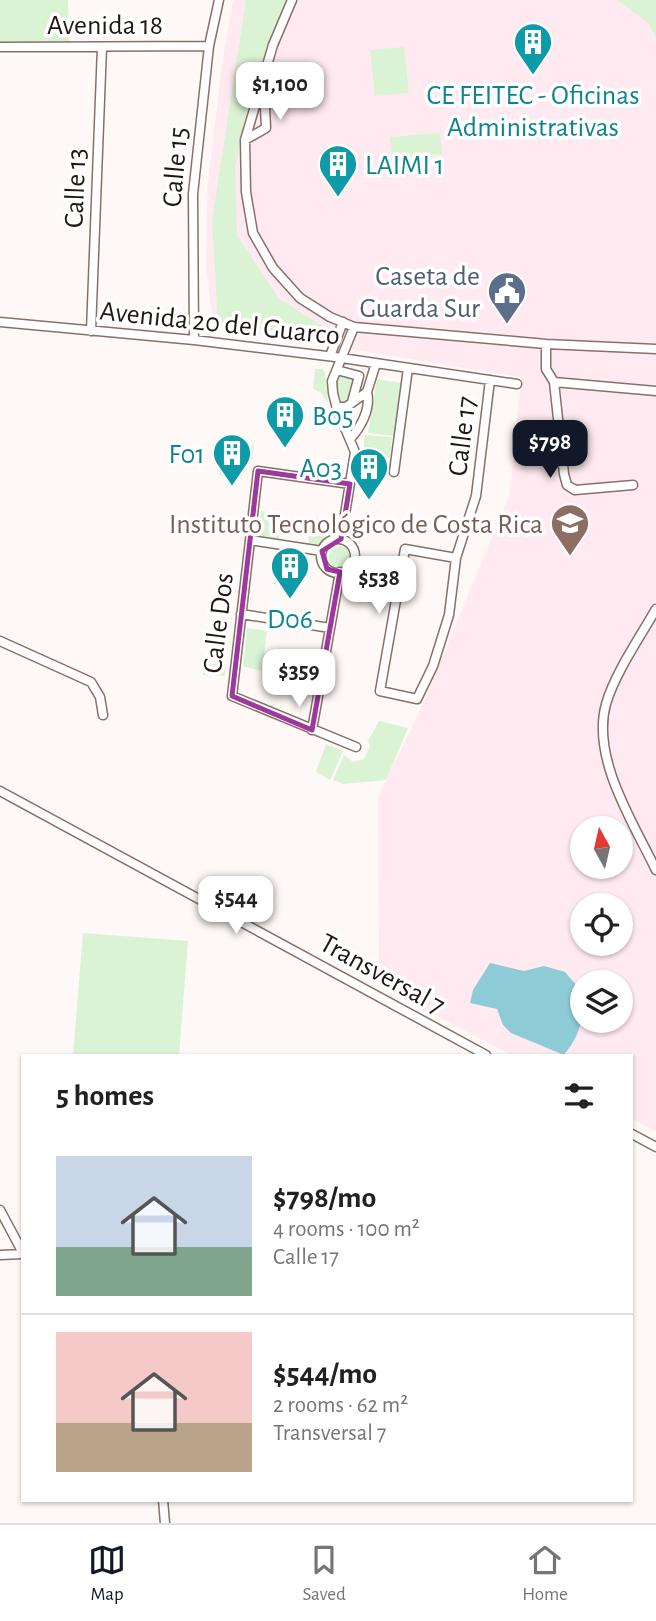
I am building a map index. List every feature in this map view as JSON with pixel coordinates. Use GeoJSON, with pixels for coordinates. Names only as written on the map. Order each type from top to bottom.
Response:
{"type":"FeatureCollection","features":[{"type":"Feature","properties":{"kind":"street","name":"Calle 15"},"geometry":{"type":"LineString","coordinates":[[194,340],[193,194],[209,46],[219,0]]}},
{"type":"Feature","properties":{"kind":"street"},"geometry":{"type":"LineString","coordinates":[[292,0],[273,45],[245,140],[246,192],[253,233],[273,268],[300,298],[330,317],[354,327],[546,344],[656,349]]}},
{"type":"Feature","properties":{"kind":"street","name":"Avenida 18"},"geometry":{"type":"LineString","coordinates":[[0,47],[209,46]]}},
{"type":"Feature","properties":{"kind":"street","name":"Calle 13"},"geometry":{"type":"LineString","coordinates":[[91,331],[102,47]]}},
{"type":"Feature","properties":{"kind":"street"},"geometry":{"type":"LineString","coordinates":[[245,140],[266,128],[263,77]]}},
{"type":"Feature","properties":{"kind":"street"},"geometry":{"type":"LineString","coordinates":[[330,356],[343,322]]}},
{"type":"Feature","properties":{"kind":"street","name":"Avenida 20 del Guarco"},"geometry":{"type":"LineString","coordinates":[[0,323],[194,340],[330,356],[517,384]]}},
{"type":"Feature","properties":{"kind":"street"},"geometry":{"type":"LineString","coordinates":[[341,539],[355,452],[332,393],[332,380],[354,327]]}},
{"type":"Feature","properties":{"kind":"street"},"geometry":{"type":"LineString","coordinates":[[546,344],[546,369],[554,382],[567,485],[575,490],[633,485]]}},
{"type":"Feature","properties":{"kind":"street"},"geometry":{"type":"LineString","coordinates":[[350,439],[359,430],[365,414],[369,399],[367,393],[376,363]]}},
{"type":"Feature","properties":{"kind":"street"},"geometry":{"type":"LineString","coordinates":[[394,472],[408,368]]}},
{"type":"Feature","properties":{"kind":"street"},"geometry":{"type":"LineString","coordinates":[[337,370],[359,376],[352,402]]}},
{"type":"Feature","properties":{"kind":"street","name":"Calle 17"},"geometry":{"type":"LineString","coordinates":[[456,558],[405,549],[380,691],[417,699],[433,666],[449,615],[456,558],[476,496],[491,380]]}},
{"type":"Feature","properties":{"kind":"street"},"geometry":{"type":"LineString","coordinates":[[554,382],[656,391]]}},
{"type":"Feature","properties":{"kind":"street"},"geometry":{"type":"LineString","coordinates":[[337,407],[346,407],[367,393]]}},
{"type":"Feature","properties":{"kind":"street","name":"Calle Dos"},"geometry":{"type":"LineString","coordinates":[[312,730],[232,696],[258,471],[350,484]]}},
{"type":"Feature","properties":{"kind":"street"},"geometry":{"type":"LineString","coordinates":[[341,539],[350,545],[354,554],[352,564],[340,572],[333,572],[323,564],[322,551],[328,542],[341,539]]}},
{"type":"Feature","properties":{"kind":"street"},"geometry":{"type":"LineString","coordinates":[[250,540],[322,551]]}},
{"type":"Feature","properties":{"kind":"street"},"geometry":{"type":"LineString","coordinates":[[340,572],[312,730],[356,747]]}},
{"type":"Feature","properties":{"kind":"street"},"geometry":{"type":"LineString","coordinates":[[656,609],[607,702],[603,720],[603,745],[612,775],[656,870]]}},
{"type":"Feature","properties":{"kind":"street"},"geometry":{"type":"LineString","coordinates":[[241,614],[330,628]]}},
{"type":"Feature","properties":{"kind":"street"},"geometry":{"type":"LineString","coordinates":[[0,640],[91,682],[100,697],[103,715]]}},
{"type":"Feature","properties":{"kind":"street","name":"Transversal 7"},"geometry":{"type":"LineString","coordinates":[[0,792],[484,1054]]}},
{"type":"Feature","properties":{"kind":"street"},"geometry":{"type":"LineString","coordinates":[[633,1135],[656,1147]]}},
{"type":"Feature","properties":{"kind":"street"},"geometry":{"type":"LineString","coordinates":[[0,1210],[21,1249]]}},
{"type":"Feature","properties":{"kind":"street"},"geometry":{"type":"LineString","coordinates":[[0,1255],[21,1253]]}},
{"type":"Feature","properties":{"kind":"street"},"geometry":{"type":"LineString","coordinates":[[162,1523],[163,1502]]}},
{"type":"Feature","properties":{"kind":"highlighted area"},"geometry":{"type":"Polygon","coordinates":[[[258,471],[350,484],[341,539],[322,551],[327,569],[340,572],[312,730],[232,696],[258,471]]]}},
{"type":"Feature","properties":{"kind":"shaded area","name":"Instituto Tecnológico de Costa Rica"},"geometry":{"type":"Polygon","coordinates":[[[233,0],[656,0],[656,1131],[633,1120],[633,1054],[509,1054],[379,986],[378,797],[420,711],[510,494],[521,377],[214,327],[206,269],[207,191],[222,65],[233,0]]]}},
{"type":"Feature","properties":{"kind":"green space"},"geometry":{"type":"Polygon","coordinates":[[[0,0],[68,0],[69,47],[0,47],[0,0]]]}},
{"type":"Feature","properties":{"kind":"green space"},"geometry":{"type":"Polygon","coordinates":[[[246,0],[288,0],[250,92],[235,168],[237,235],[279,299],[333,332],[341,342],[218,323],[212,221],[246,0]]]}},
{"type":"Feature","properties":{"kind":"green space"},"geometry":{"type":"Polygon","coordinates":[[[618,0],[656,0],[656,38],[649,24],[618,0]]]}},
{"type":"Feature","properties":{"kind":"green space"},"geometry":{"type":"Polygon","coordinates":[[[404,47],[409,93],[375,96],[370,50],[404,47]]]}},
{"type":"Feature","properties":{"kind":"green space"},"geometry":{"type":"Polygon","coordinates":[[[440,133],[442,154],[392,158],[390,137],[440,133]]]}},
{"type":"Feature","properties":{"kind":"green space"},"geometry":{"type":"Polygon","coordinates":[[[315,369],[325,372],[328,403],[320,392],[313,389],[315,369]]]}},
{"type":"Feature","properties":{"kind":"green space"},"geometry":{"type":"Polygon","coordinates":[[[340,373],[356,378],[347,403],[342,403],[335,383],[340,373]]]}},
{"type":"Feature","properties":{"kind":"green space"},"geometry":{"type":"Polygon","coordinates":[[[377,379],[401,383],[396,436],[368,433],[377,379]]]}},
{"type":"Feature","properties":{"kind":"green space"},"geometry":{"type":"Polygon","coordinates":[[[364,435],[392,437],[390,458],[364,453],[364,435]]]}},
{"type":"Feature","properties":{"kind":"green space"},"geometry":{"type":"Polygon","coordinates":[[[222,442],[254,445],[253,459],[239,458],[237,476],[219,475],[222,442]]]}},
{"type":"Feature","properties":{"kind":"green space"},"geometry":{"type":"Polygon","coordinates":[[[261,511],[280,514],[279,540],[258,538],[261,511]]]}},
{"type":"Feature","properties":{"kind":"green space"},"geometry":{"type":"Polygon","coordinates":[[[311,517],[335,521],[338,539],[321,546],[308,544],[311,517]]]}},
{"type":"Feature","properties":{"kind":"green space"},"geometry":{"type":"Polygon","coordinates":[[[340,546],[348,549],[351,557],[348,565],[340,568],[332,565],[329,557],[332,549],[340,546]]]}},
{"type":"Feature","properties":{"kind":"green space"},"geometry":{"type":"Polygon","coordinates":[[[276,557],[288,558],[286,586],[274,584],[276,557]]]}},
{"type":"Feature","properties":{"kind":"green space"},"geometry":{"type":"Polygon","coordinates":[[[247,628],[267,631],[264,654],[291,652],[289,669],[263,664],[262,671],[243,666],[247,628]]]}},
{"type":"Feature","properties":{"kind":"green space"},"geometry":{"type":"Polygon","coordinates":[[[204,664],[226,664],[225,676],[203,675],[204,664]]]}},
{"type":"Feature","properties":{"kind":"green space"},"geometry":{"type":"Polygon","coordinates":[[[379,721],[408,728],[386,780],[343,784],[333,780],[344,755],[353,762],[364,759],[370,746],[368,741],[379,721]]]}},
{"type":"Feature","properties":{"kind":"green space"},"geometry":{"type":"Polygon","coordinates":[[[326,744],[343,751],[330,780],[316,772],[326,744]]]}},
{"type":"Feature","properties":{"kind":"green space"},"geometry":{"type":"Polygon","coordinates":[[[83,933],[188,941],[179,1054],[73,1054],[83,933]]]}},
{"type":"Feature","properties":{"kind":"water"},"geometry":{"type":"Polygon","coordinates":[[[490,963],[524,971],[544,966],[565,972],[570,978],[570,1033],[577,1033],[565,1054],[562,1054],[511,1033],[503,1025],[497,1009],[470,1003],[473,990],[490,963]]]}},
{"type":"Feature","properties":{"kind":"place","name":"CE FEITEC - Oficinas Administrativas"},"geometry":{"type":"Point","coordinates":[533,76]}},
{"type":"Feature","properties":{"kind":"place","name":"LAIMI 1"},"geometry":{"type":"Point","coordinates":[338,198]}},
{"type":"Feature","properties":{"kind":"place","name":"Caseta de Guarda Sur"},"geometry":{"type":"Point","coordinates":[507,325]}},
{"type":"Feature","properties":{"kind":"place","name":"B05"},"geometry":{"type":"Point","coordinates":[285,449]}},
{"type":"Feature","properties":{"kind":"place","name":"F01"},"geometry":{"type":"Point","coordinates":[232,487]}},
{"type":"Feature","properties":{"kind":"place","name":"A03"},"geometry":{"type":"Point","coordinates":[369,501]}},
{"type":"Feature","properties":{"kind":"place","name":"Instituto Tecnológico de Costa Rica"},"geometry":{"type":"Point","coordinates":[570,557]}},
{"type":"Feature","properties":{"kind":"place","name":"D06"},"geometry":{"type":"Point","coordinates":[290,600]}}]}
